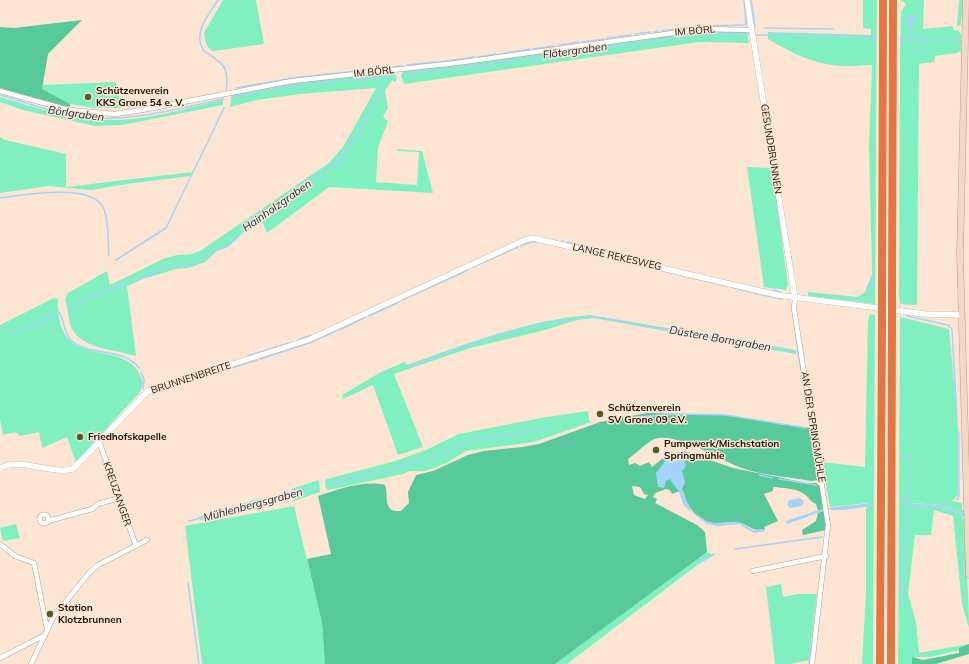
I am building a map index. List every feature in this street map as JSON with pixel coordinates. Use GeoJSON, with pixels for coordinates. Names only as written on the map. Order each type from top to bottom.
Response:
{"type":"FeatureCollection","features":[{"type":"Feature","properties":{"kind":"highway"},"geometry":{"type":"LineString","coordinates":[[880,664],[883,0]]}},
{"type":"Feature","properties":{"kind":"highway"},"geometry":{"type":"LineString","coordinates":[[891,664],[893,0]]}},
{"type":"Feature","properties":{"kind":"main road"},"geometry":{"type":"LineString","coordinates":[[966,0],[960,247],[966,521],[969,575]]}},
{"type":"Feature","properties":{"kind":"street","name":"GESUNDBRUNNEN"},"geometry":{"type":"LineString","coordinates":[[747,0],[795,298]]}},
{"type":"Feature","properties":{"kind":"street","name":"IM BÖRL"},"geometry":{"type":"LineString","coordinates":[[0,91],[69,110],[115,114],[292,81],[456,63],[702,29],[752,30]]}},
{"type":"Feature","properties":{"kind":"street","name":"LANGE REKESWEG"},"geometry":{"type":"LineString","coordinates":[[294,345],[525,240],[533,238],[795,298],[925,314],[961,315]]}},
{"type":"Feature","properties":{"kind":"street","name":"AN DER SPRINGMÜHLE"},"geometry":{"type":"LineString","coordinates":[[795,298],[800,350],[827,518],[828,533],[812,664]]}},
{"type":"Feature","properties":{"kind":"street","name":"BRUNNENBREITE"},"geometry":{"type":"LineString","coordinates":[[0,469],[11,464],[57,470],[69,470],[79,464],[99,441],[148,391],[294,345]]}},
{"type":"Feature","properties":{"kind":"street","name":"KREUZANGER"},"geometry":{"type":"LineString","coordinates":[[99,441],[136,546]]}},
{"type":"Feature","properties":{"kind":"street"},"geometry":{"type":"LineString","coordinates":[[48,521],[92,509],[98,504],[119,498]]}},
{"type":"Feature","properties":{"kind":"street"},"geometry":{"type":"LineString","coordinates":[[32,664],[54,616],[94,568],[147,540]]}},
{"type":"Feature","properties":{"kind":"street"},"geometry":{"type":"LineString","coordinates":[[0,544],[11,554],[34,563],[47,629]]}},
{"type":"Feature","properties":{"kind":"street"},"geometry":{"type":"LineString","coordinates":[[753,571],[826,556]]}},
{"type":"Feature","properties":{"kind":"street"},"geometry":{"type":"LineString","coordinates":[[0,658],[45,635]]}},
{"type":"Feature","properties":{"kind":"green space"},"geometry":{"type":"Polygon","coordinates":[[[223,0],[256,0],[264,44],[213,51],[207,46],[204,33],[223,0]]]}},
{"type":"Feature","properties":{"kind":"green space"},"geometry":{"type":"Polygon","coordinates":[[[863,0],[877,0],[875,304],[808,296],[808,292],[858,297],[865,292],[872,274],[869,146],[872,65],[844,66],[821,63],[785,49],[768,39],[768,32],[871,35],[871,29],[863,28],[863,0]]]}},
{"type":"Feature","properties":{"kind":"green space"},"geometry":{"type":"Polygon","coordinates":[[[901,0],[924,0],[923,29],[953,26],[953,30],[957,30],[961,34],[961,51],[957,53],[935,56],[934,62],[919,64],[917,305],[900,304],[899,295],[900,49],[901,12],[906,4],[901,0]]]}},
{"type":"Feature","properties":{"kind":"green space"},"geometry":{"type":"Polygon","coordinates":[[[959,0],[963,0],[961,25],[957,26],[959,0]]]}},
{"type":"Feature","properties":{"kind":"green space"},"geometry":{"type":"Polygon","coordinates":[[[82,20],[48,54],[42,89],[70,104],[70,108],[0,88],[0,27],[14,28],[82,20]]]}},
{"type":"Feature","properties":{"kind":"green space"},"geometry":{"type":"Polygon","coordinates":[[[707,30],[747,32],[749,43],[699,42],[404,84],[401,76],[404,70],[707,30]]]}},
{"type":"Feature","properties":{"kind":"green space"},"geometry":{"type":"Polygon","coordinates":[[[389,72],[396,75],[397,79],[395,82],[392,80],[385,91],[388,108],[383,117],[388,121],[378,148],[376,182],[417,185],[419,152],[397,151],[397,149],[422,151],[433,193],[329,187],[267,233],[263,223],[244,232],[228,247],[217,251],[205,262],[188,268],[176,269],[143,279],[127,286],[136,356],[92,345],[77,336],[72,329],[65,299],[68,293],[107,271],[110,285],[163,259],[177,255],[192,254],[200,251],[329,163],[343,147],[376,88],[300,94],[257,100],[230,107],[232,93],[278,84],[389,72]]]}},
{"type":"Feature","properties":{"kind":"green space","name":"Schützenverein KKS Grone 54 e. V."},"geometry":{"type":"Polygon","coordinates":[[[116,82],[122,108],[95,108],[70,104],[42,89],[43,85],[116,82]]]}},
{"type":"Feature","properties":{"kind":"green space"},"geometry":{"type":"Polygon","coordinates":[[[0,97],[65,115],[99,120],[144,118],[223,100],[223,105],[122,125],[95,126],[23,110],[0,102],[0,97]]]}},
{"type":"Feature","properties":{"kind":"green space"},"geometry":{"type":"Polygon","coordinates":[[[0,137],[5,140],[66,154],[66,187],[192,172],[190,176],[91,190],[49,186],[0,193],[0,137]]]}},
{"type":"Feature","properties":{"kind":"green space"},"geometry":{"type":"Polygon","coordinates":[[[747,167],[770,168],[773,173],[788,285],[786,290],[764,287],[747,167]]]}},
{"type":"Feature","properties":{"kind":"green space"},"geometry":{"type":"Polygon","coordinates":[[[54,298],[58,299],[60,323],[68,339],[80,347],[94,352],[124,359],[135,368],[143,383],[140,392],[76,462],[67,437],[42,448],[39,432],[20,436],[16,432],[3,435],[0,420],[0,325],[54,298]]]}},
{"type":"Feature","properties":{"kind":"green space"},"geometry":{"type":"Polygon","coordinates":[[[870,314],[875,315],[873,664],[862,664],[866,594],[866,510],[868,503],[830,507],[822,462],[865,467],[868,321],[870,314]]]}},
{"type":"Feature","properties":{"kind":"green space"},"geometry":{"type":"Polygon","coordinates":[[[590,315],[796,350],[796,354],[593,318],[577,320],[545,330],[470,348],[394,374],[423,447],[398,455],[373,385],[343,399],[342,395],[381,372],[405,362],[407,365],[474,341],[520,327],[590,315]]]}},
{"type":"Feature","properties":{"kind":"green space"},"geometry":{"type":"Polygon","coordinates":[[[900,317],[949,329],[958,428],[958,495],[952,501],[962,503],[962,510],[969,512],[969,515],[940,505],[912,503],[913,506],[939,507],[969,517],[962,516],[964,520],[969,628],[962,604],[953,516],[934,510],[931,535],[915,535],[908,594],[916,622],[919,653],[969,644],[959,648],[959,650],[931,657],[913,657],[912,664],[898,664],[900,317]]]}},
{"type":"Feature","properties":{"kind":"green space"},"geometry":{"type":"Polygon","coordinates":[[[588,411],[589,420],[591,422],[534,442],[466,451],[448,462],[425,471],[410,471],[403,474],[328,490],[326,489],[325,481],[327,479],[392,462],[426,450],[459,434],[541,418],[588,411]]]}},
{"type":"Feature","properties":{"kind":"green space"},"geometry":{"type":"Polygon","coordinates":[[[647,413],[726,415],[810,428],[819,480],[811,481],[767,474],[742,468],[689,444],[668,438],[654,439],[628,459],[629,465],[635,463],[640,466],[649,462],[652,467],[668,454],[684,451],[733,468],[807,483],[817,483],[817,485],[820,485],[826,530],[803,535],[802,530],[816,521],[818,513],[823,511],[822,509],[818,511],[816,504],[801,492],[793,489],[773,487],[773,491],[764,494],[778,521],[764,527],[765,529],[760,530],[753,529],[736,522],[718,523],[703,520],[689,507],[682,490],[672,494],[670,490],[666,489],[655,493],[653,497],[657,499],[655,503],[697,525],[705,532],[707,552],[555,664],[325,664],[322,623],[307,559],[331,554],[318,496],[360,484],[385,485],[387,503],[389,507],[395,511],[401,511],[409,503],[408,492],[416,475],[433,471],[468,455],[484,451],[539,444],[600,422],[647,413]],[[632,486],[634,495],[645,499],[648,495],[644,494],[640,487],[632,486]]]}},
{"type":"Feature","properties":{"kind":"green space"},"geometry":{"type":"Polygon","coordinates":[[[319,480],[320,492],[294,501],[291,489],[319,480]]]}},
{"type":"Feature","properties":{"kind":"green space"},"geometry":{"type":"Polygon","coordinates":[[[261,498],[263,508],[200,520],[199,517],[261,498]]]}},
{"type":"Feature","properties":{"kind":"green space"},"geometry":{"type":"Polygon","coordinates":[[[294,506],[322,623],[325,664],[202,664],[185,526],[294,506]]]}},
{"type":"Feature","properties":{"kind":"green space"},"geometry":{"type":"Polygon","coordinates":[[[16,524],[20,538],[3,541],[0,528],[16,524]]]}},
{"type":"Feature","properties":{"kind":"green space"},"geometry":{"type":"Polygon","coordinates":[[[707,552],[714,555],[696,566],[567,664],[555,664],[707,552]]]}},
{"type":"Feature","properties":{"kind":"green space"},"geometry":{"type":"Polygon","coordinates":[[[781,584],[783,597],[798,594],[817,594],[809,660],[790,664],[775,664],[766,587],[781,584]]]}},
{"type":"Feature","properties":{"kind":"green space"},"geometry":{"type":"Polygon","coordinates":[[[969,644],[969,654],[936,664],[912,664],[912,657],[923,660],[959,653],[959,648],[969,644]]]}},
{"type":"Feature","properties":{"kind":"water"},"geometry":{"type":"Polygon","coordinates":[[[909,15],[913,15],[915,19],[913,23],[909,23],[907,21],[907,17],[909,15]]]}},
{"type":"Feature","properties":{"kind":"water"},"geometry":{"type":"Polygon","coordinates":[[[672,456],[677,460],[685,461],[686,466],[682,471],[685,482],[682,489],[691,511],[710,523],[739,522],[753,530],[765,529],[765,531],[754,533],[739,524],[718,526],[707,524],[684,506],[679,492],[670,479],[666,481],[664,488],[658,487],[656,473],[666,460],[672,456]]]}},
{"type":"Feature","properties":{"kind":"water"},"geometry":{"type":"Polygon","coordinates":[[[800,498],[804,501],[802,506],[790,508],[787,505],[789,500],[800,498]]]}},
{"type":"Feature","properties":{"kind":"water"},"geometry":{"type":"Polygon","coordinates":[[[871,503],[871,506],[845,510],[830,510],[829,508],[871,503]]]}},
{"type":"Feature","properties":{"kind":"water"},"geometry":{"type":"Polygon","coordinates":[[[903,503],[940,505],[969,515],[969,517],[939,507],[907,506],[903,503]]]}},
{"type":"Feature","properties":{"kind":"water"},"geometry":{"type":"Polygon","coordinates":[[[822,509],[823,511],[787,524],[786,521],[822,509]]]}},
{"type":"Feature","properties":{"kind":"waterway"},"geometry":{"type":"LineString","coordinates":[[218,0],[206,18],[200,38],[204,51],[220,62],[226,70],[226,90]]}},
{"type":"Feature","properties":{"kind":"waterway"},"geometry":{"type":"LineString","coordinates":[[703,26],[746,25],[744,0]]}},
{"type":"Feature","properties":{"kind":"waterway"},"geometry":{"type":"LineString","coordinates":[[751,0],[755,26]]}},
{"type":"Feature","properties":{"kind":"waterway"},"geometry":{"type":"LineString","coordinates":[[910,21],[911,39]]}},
{"type":"Feature","properties":{"kind":"waterway"},"geometry":{"type":"LineString","coordinates":[[661,31],[699,26]]}},
{"type":"Feature","properties":{"kind":"waterway"},"geometry":{"type":"LineString","coordinates":[[764,28],[833,29]]}},
{"type":"Feature","properties":{"kind":"waterway"},"geometry":{"type":"LineString","coordinates":[[654,32],[658,31]]}},
{"type":"Feature","properties":{"kind":"waterway"},"geometry":{"type":"LineString","coordinates":[[635,34],[651,32]]}},
{"type":"Feature","properties":{"kind":"waterway","name":"Flötergraben"},"geometry":{"type":"LineString","coordinates":[[402,75],[706,34],[749,34]]}},
{"type":"Feature","properties":{"kind":"waterway"},"geometry":{"type":"LineString","coordinates":[[607,38],[631,35]]}},
{"type":"Feature","properties":{"kind":"waterway","name":"Flötergraben"},"geometry":{"type":"LineString","coordinates":[[755,35],[848,36],[876,38]]}},
{"type":"Feature","properties":{"kind":"waterway"},"geometry":{"type":"LineString","coordinates":[[582,42],[604,39]]}},
{"type":"Feature","properties":{"kind":"waterway","name":"Flötergraben"},"geometry":{"type":"LineString","coordinates":[[900,39],[963,41]]}},
{"type":"Feature","properties":{"kind":"waterway"},"geometry":{"type":"LineString","coordinates":[[923,41],[923,53]]}},
{"type":"Feature","properties":{"kind":"waterway"},"geometry":{"type":"LineString","coordinates":[[559,45],[579,42]]}},
{"type":"Feature","properties":{"kind":"waterway"},"geometry":{"type":"LineString","coordinates":[[533,49],[554,46]]}},
{"type":"Feature","properties":{"kind":"waterway"},"geometry":{"type":"LineString","coordinates":[[501,54],[530,49]]}},
{"type":"Feature","properties":{"kind":"waterway"},"geometry":{"type":"LineString","coordinates":[[478,57],[496,54]]}},
{"type":"Feature","properties":{"kind":"waterway"},"geometry":{"type":"LineString","coordinates":[[440,62],[474,57]]}},
{"type":"Feature","properties":{"kind":"waterway"},"geometry":{"type":"LineString","coordinates":[[407,65],[436,62]]}},
{"type":"Feature","properties":{"kind":"waterway"},"geometry":{"type":"LineString","coordinates":[[236,88],[293,78],[403,66]]}},
{"type":"Feature","properties":{"kind":"waterway","name":"Börlgraben"},"geometry":{"type":"LineString","coordinates":[[231,98],[280,87],[392,76]]}},
{"type":"Feature","properties":{"kind":"waterway","name":"Hainholzgraben"},"geometry":{"type":"LineString","coordinates":[[70,310],[88,298],[150,275],[161,268],[181,264],[192,266],[215,250],[226,247],[235,240],[247,225],[262,219],[340,161],[385,86]]}},
{"type":"Feature","properties":{"kind":"waterway","name":"Börlgraben"},"geometry":{"type":"LineString","coordinates":[[0,95],[60,113],[98,118],[146,115],[224,99]]}},
{"type":"Feature","properties":{"kind":"waterway"},"geometry":{"type":"LineString","coordinates":[[116,260],[166,228],[224,108]]}},
{"type":"Feature","properties":{"kind":"waterway"},"geometry":{"type":"LineString","coordinates":[[0,198],[55,192],[85,195],[96,200],[103,207],[105,212],[108,231],[109,256]]}},
{"type":"Feature","properties":{"kind":"waterway"},"geometry":{"type":"LineString","coordinates":[[521,246],[531,242],[538,242]]}},
{"type":"Feature","properties":{"kind":"waterway"},"geometry":{"type":"LineString","coordinates":[[567,242],[600,250]]}},
{"type":"Feature","properties":{"kind":"waterway"},"geometry":{"type":"LineString","coordinates":[[473,267],[518,247]]}},
{"type":"Feature","properties":{"kind":"waterway"},"geometry":{"type":"LineString","coordinates":[[628,263],[645,267]]}},
{"type":"Feature","properties":{"kind":"waterway"},"geometry":{"type":"LineString","coordinates":[[651,268],[701,280]]}},
{"type":"Feature","properties":{"kind":"waterway"},"geometry":{"type":"LineString","coordinates":[[402,300],[468,270]]}},
{"type":"Feature","properties":{"kind":"waterway"},"geometry":{"type":"LineString","coordinates":[[870,285],[873,276]]}},
{"type":"Feature","properties":{"kind":"waterway"},"geometry":{"type":"LineString","coordinates":[[705,281],[727,286]]}},
{"type":"Feature","properties":{"kind":"waterway"},"geometry":{"type":"LineString","coordinates":[[869,296],[870,286],[872,287]]}},
{"type":"Feature","properties":{"kind":"waterway"},"geometry":{"type":"LineString","coordinates":[[730,287],[751,292]]}},
{"type":"Feature","properties":{"kind":"waterway"},"geometry":{"type":"LineString","coordinates":[[773,290],[780,292]]}},
{"type":"Feature","properties":{"kind":"waterway"},"geometry":{"type":"LineString","coordinates":[[754,293],[782,299]]}},
{"type":"Feature","properties":{"kind":"waterway"},"geometry":{"type":"LineString","coordinates":[[369,316],[399,302]]}},
{"type":"Feature","properties":{"kind":"waterway"},"geometry":{"type":"LineString","coordinates":[[8,338],[20,329],[43,322],[59,312],[68,337],[78,345],[87,349],[124,357],[132,361],[139,368]]}},
{"type":"Feature","properties":{"kind":"waterway"},"geometry":{"type":"LineString","coordinates":[[907,316],[948,325],[952,329],[957,420]]}},
{"type":"Feature","properties":{"kind":"waterway"},"geometry":{"type":"LineString","coordinates":[[339,330],[366,317]]}},
{"type":"Feature","properties":{"kind":"waterway","name":"Düstere Borngraben"},"geometry":{"type":"LineString","coordinates":[[576,319],[597,317],[798,352],[809,418]]}},
{"type":"Feature","properties":{"kind":"waterway","name":"Düstere Borngraben"},"geometry":{"type":"LineString","coordinates":[[408,367],[509,332],[572,320]]}},
{"type":"Feature","properties":{"kind":"waterway"},"geometry":{"type":"LineString","coordinates":[[260,359],[309,343],[336,331]]}},
{"type":"Feature","properties":{"kind":"waterway"},"geometry":{"type":"LineString","coordinates":[[298,340],[311,335]]}},
{"type":"Feature","properties":{"kind":"waterway"},"geometry":{"type":"LineString","coordinates":[[796,335],[798,352]]}},
{"type":"Feature","properties":{"kind":"waterway"},"geometry":{"type":"LineString","coordinates":[[247,356],[289,343]]}},
{"type":"Feature","properties":{"kind":"waterway"},"geometry":{"type":"LineString","coordinates":[[215,373],[257,360]]}},
{"type":"Feature","properties":{"kind":"waterway"},"geometry":{"type":"LineString","coordinates":[[141,372],[144,380],[143,389]]}},
{"type":"Feature","properties":{"kind":"waterway"},"geometry":{"type":"LineString","coordinates":[[200,377],[212,374]]}},
{"type":"Feature","properties":{"kind":"waterway","name":"Mühlenbergsgraben"},"geometry":{"type":"LineString","coordinates":[[637,417],[680,414],[726,415],[806,428]]}},
{"type":"Feature","properties":{"kind":"waterway","name":"Mühlenbergsgraben"},"geometry":{"type":"LineString","coordinates":[[330,484],[414,462],[427,461],[432,457],[444,455],[450,449],[477,440],[494,436],[552,429]]}},
{"type":"Feature","properties":{"kind":"waterway"},"geometry":{"type":"LineString","coordinates":[[957,500],[959,496],[959,432]]}},
{"type":"Feature","properties":{"kind":"waterway"},"geometry":{"type":"LineString","coordinates":[[902,497],[909,497],[910,454]]}},
{"type":"Feature","properties":{"kind":"waterway"},"geometry":{"type":"LineString","coordinates":[[902,457],[910,457]]}},
{"type":"Feature","properties":{"kind":"waterway"},"geometry":{"type":"LineString","coordinates":[[759,475],[772,478]]}},
{"type":"Feature","properties":{"kind":"waterway"},"geometry":{"type":"LineString","coordinates":[[779,479],[816,485]]}},
{"type":"Feature","properties":{"kind":"waterway","name":"Mühlenbergsgraben"},"geometry":{"type":"LineString","coordinates":[[189,521],[317,488]]}},
{"type":"Feature","properties":{"kind":"waterway"},"geometry":{"type":"LineString","coordinates":[[902,517],[909,517],[909,510]]}},
{"type":"Feature","properties":{"kind":"waterway"},"geometry":{"type":"LineString","coordinates":[[902,607],[903,578],[909,517]]}},
{"type":"Feature","properties":{"kind":"waterway"},"geometry":{"type":"LineString","coordinates":[[735,549],[822,537]]}},
{"type":"Feature","properties":{"kind":"waterway"},"geometry":{"type":"LineString","coordinates":[[901,538],[907,538]]}},
{"type":"Feature","properties":{"kind":"waterway"},"geometry":{"type":"LineString","coordinates":[[699,563],[714,554]]}},
{"type":"Feature","properties":{"kind":"waterway"},"geometry":{"type":"LineString","coordinates":[[188,583],[199,664]]}},
{"type":"Feature","properties":{"kind":"waterway"},"geometry":{"type":"LineString","coordinates":[[812,645],[814,630]]}},
{"type":"Feature","properties":{"kind":"waterway"},"geometry":{"type":"LineString","coordinates":[[809,664],[811,647]]}},
{"type":"Feature","properties":{"kind":"place","name":"Schützenverein KKS Grone 54 e. V."},"geometry":{"type":"Point","coordinates":[88,97]}},
{"type":"Feature","properties":{"kind":"place","name":"Schützenverein SV Grone 09 e.V."},"geometry":{"type":"Point","coordinates":[600,414]}},
{"type":"Feature","properties":{"kind":"place","name":"Friedhofskapelle"},"geometry":{"type":"Point","coordinates":[80,437]}},
{"type":"Feature","properties":{"kind":"place","name":"Pumpwerk/Mischstation Springmühle"},"geometry":{"type":"Point","coordinates":[656,450]}},
{"type":"Feature","properties":{"kind":"place","name":"Station Klotzbrunnen"},"geometry":{"type":"Point","coordinates":[50,614]}}]}
